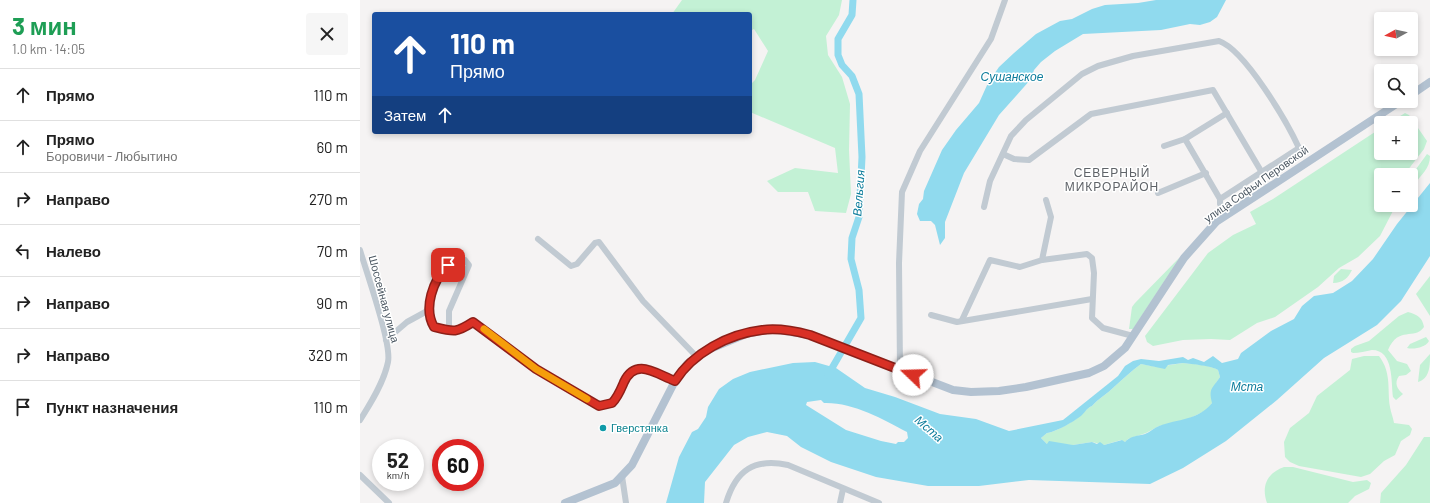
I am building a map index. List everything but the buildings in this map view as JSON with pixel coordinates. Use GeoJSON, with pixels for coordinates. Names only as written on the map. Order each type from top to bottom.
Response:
{"type":"FeatureCollection","features":[{"type":"Feature","properties":{"kind":"main road"},"geometry":{"type":"LineString","coordinates":[[1418,90],[1430,82]]}},
{"type":"Feature","properties":{"kind":"main road","name":"улица Софьи Перовской"},"geometry":{"type":"LineString","coordinates":[[696,356],[738,336],[763,330],[800,332],[953,390],[971,392],[1026,387],[1096,371],[1115,358],[1135,333],[1184,258],[1206,232],[1226,216],[1390,108]]}},
{"type":"Feature","properties":{"kind":"main road"},"geometry":{"type":"LineString","coordinates":[[565,503],[615,483],[632,465],[675,381],[687,364],[696,356]]}},
{"type":"Feature","properties":{"kind":"street"},"geometry":{"type":"LineString","coordinates":[[900,370],[899,263],[902,192],[920,151],[991,39],[1005,0]]}},
{"type":"Feature","properties":{"kind":"street"},"geometry":{"type":"LineString","coordinates":[[984,207],[990,181],[1011,136],[1026,120],[1082,74],[1098,66],[1133,56],[1219,41],[1232,50],[1252,72],[1287,123],[1299,148],[1261,171],[1220,199]]}},
{"type":"Feature","properties":{"kind":"street"},"geometry":{"type":"LineString","coordinates":[[1003,154],[1014,159],[1029,160],[1091,114],[1152,100],[1213,90],[1261,171]]}},
{"type":"Feature","properties":{"kind":"street"},"geometry":{"type":"LineString","coordinates":[[1164,146],[1185,139],[1227,113]]}},
{"type":"Feature","properties":{"kind":"street"},"geometry":{"type":"LineString","coordinates":[[1185,139],[1220,199],[1220,204],[1226,216]]}},
{"type":"Feature","properties":{"kind":"street"},"geometry":{"type":"LineString","coordinates":[[1158,193],[1206,173]]}},
{"type":"Feature","properties":{"kind":"street"},"geometry":{"type":"LineString","coordinates":[[1042,260],[1051,217],[1046,200]]}},
{"type":"Feature","properties":{"kind":"street"},"geometry":{"type":"LineString","coordinates":[[538,239],[571,266],[577,264],[595,242],[599,242],[643,301],[696,356]]}},
{"type":"Feature","properties":{"kind":"street","name":"Шоссейная улица"},"geometry":{"type":"LineString","coordinates":[[360,250],[386,340],[389,361],[384,377],[360,420]]}},
{"type":"Feature","properties":{"kind":"street"},"geometry":{"type":"LineString","coordinates":[[962,320],[990,260],[1020,267],[1042,260],[1087,254],[1092,258],[1094,273],[1092,318],[1103,328],[1135,333]]}},
{"type":"Feature","properties":{"kind":"street"},"geometry":{"type":"LineString","coordinates":[[449,331],[449,311],[469,265],[465,260],[454,259],[442,271],[432,293],[429,310],[430,320],[434,327],[449,331],[460,331],[473,322],[536,369],[599,406],[612,403],[628,374],[634,369],[641,368],[675,381]]}},
{"type":"Feature","properties":{"kind":"street"},"geometry":{"type":"LineString","coordinates":[[931,315],[957,322],[1092,299]]}},
{"type":"Feature","properties":{"kind":"street"},"geometry":{"type":"LineString","coordinates":[[386,340],[407,322],[429,310]]}},
{"type":"Feature","properties":{"kind":"street"},"geometry":{"type":"LineString","coordinates":[[726,503],[740,474],[756,464],[777,463],[788,465],[879,503]]}},
{"type":"Feature","properties":{"kind":"street"},"geometry":{"type":"LineString","coordinates":[[360,475],[388,503]]}},
{"type":"Feature","properties":{"kind":"street"},"geometry":{"type":"LineString","coordinates":[[622,476],[626,503]]}},
{"type":"Feature","properties":{"kind":"street"},"geometry":{"type":"LineString","coordinates":[[840,503],[843,489]]}},
{"type":"Feature","properties":{"kind":"green space"},"geometry":{"type":"Polygon","coordinates":[[[682,0],[842,0],[839,15],[826,36],[828,55],[842,77],[850,104],[849,150],[851,194],[846,213],[815,211],[808,192],[778,192],[767,181],[795,168],[838,173],[835,148],[752,113],[752,83],[755,80],[768,51],[754,29],[752,30],[752,12],[673,12],[682,0]]]}},
{"type":"Feature","properties":{"kind":"green space"},"geometry":{"type":"Polygon","coordinates":[[[1405,113],[1410,116],[1400,116],[1405,113]]]}},
{"type":"Feature","properties":{"kind":"green space"},"geometry":{"type":"Polygon","coordinates":[[[1418,128],[1427,141],[1424,149],[1418,157],[1418,128]]]}},
{"type":"Feature","properties":{"kind":"green space"},"geometry":{"type":"Polygon","coordinates":[[[1374,133],[1374,160],[1416,160],[1409,168],[1374,168],[1374,212],[1392,212],[1380,236],[1358,257],[1339,268],[1318,287],[1275,317],[1257,323],[1230,340],[1183,340],[1153,346],[1147,342],[1145,336],[1208,253],[1233,235],[1256,224],[1250,212],[1273,199],[1374,133]]]}},
{"type":"Feature","properties":{"kind":"green space"},"geometry":{"type":"Polygon","coordinates":[[[1427,154],[1430,156],[1430,161],[1418,180],[1417,168],[1427,154]]]}},
{"type":"Feature","properties":{"kind":"green space"},"geometry":{"type":"Polygon","coordinates":[[[1180,257],[1133,329],[1129,329],[1132,307],[1180,257]]]}},
{"type":"Feature","properties":{"kind":"green space"},"geometry":{"type":"Polygon","coordinates":[[[1341,269],[1352,270],[1345,280],[1333,283],[1334,276],[1341,269]]]}},
{"type":"Feature","properties":{"kind":"green space"},"geometry":{"type":"Polygon","coordinates":[[[1430,276],[1430,316],[1416,294],[1430,276]]]}},
{"type":"Feature","properties":{"kind":"green space"},"geometry":{"type":"Polygon","coordinates":[[[1408,312],[1419,317],[1424,327],[1416,333],[1402,335],[1397,338],[1392,342],[1388,350],[1397,361],[1407,364],[1411,371],[1406,375],[1399,376],[1397,379],[1397,386],[1403,394],[1396,400],[1393,397],[1390,368],[1384,355],[1379,351],[1372,350],[1353,353],[1351,352],[1351,349],[1369,341],[1399,316],[1408,312]]]}},
{"type":"Feature","properties":{"kind":"green space"},"geometry":{"type":"Polygon","coordinates":[[[1426,337],[1429,341],[1425,345],[1410,349],[1407,348],[1410,344],[1426,337]]]}},
{"type":"Feature","properties":{"kind":"green space"},"geometry":{"type":"Polygon","coordinates":[[[1430,354],[1427,375],[1418,382],[1420,365],[1430,354]]]}},
{"type":"Feature","properties":{"kind":"green space"},"geometry":{"type":"Polygon","coordinates":[[[1364,356],[1379,356],[1383,362],[1386,369],[1389,401],[1394,423],[1409,425],[1412,429],[1410,435],[1401,441],[1395,455],[1384,461],[1370,474],[1361,477],[1299,466],[1290,462],[1285,457],[1284,442],[1290,428],[1309,413],[1317,396],[1350,370],[1352,359],[1364,356]]]}},
{"type":"Feature","properties":{"kind":"green space"},"geometry":{"type":"Polygon","coordinates":[[[1183,363],[1197,364],[1218,370],[1220,377],[1216,383],[1212,403],[1207,410],[1186,420],[1159,426],[1146,433],[1128,439],[1125,442],[1121,440],[1104,445],[1092,442],[1073,445],[1047,444],[1041,438],[1047,433],[1075,420],[1141,364],[1157,367],[1183,363]]]}},
{"type":"Feature","properties":{"kind":"green space"},"geometry":{"type":"Polygon","coordinates":[[[1424,437],[1430,437],[1430,503],[1380,503],[1381,493],[1406,465],[1424,437]]]}},
{"type":"Feature","properties":{"kind":"green space"},"geometry":{"type":"Polygon","coordinates":[[[1284,467],[1293,467],[1353,482],[1367,480],[1371,483],[1369,489],[1355,496],[1348,503],[1267,503],[1265,497],[1265,486],[1267,481],[1273,473],[1284,467]]]}},
{"type":"Feature","properties":{"kind":"water","name":"Сушанское"},"geometry":{"type":"Polygon","coordinates":[[[1156,0],[1226,0],[1217,17],[1210,22],[1200,25],[1190,24],[1161,30],[1083,34],[1055,51],[1041,62],[1034,70],[1031,79],[999,115],[964,173],[945,222],[945,238],[940,245],[935,225],[931,221],[920,221],[917,214],[919,204],[923,199],[924,191],[942,150],[956,130],[979,103],[988,83],[999,67],[1036,34],[1060,21],[1072,19],[1092,9],[1105,5],[1138,3],[1156,0]]]}},
{"type":"Feature","properties":{"kind":"water","name":"Мста"},"geometry":{"type":"Polygon","coordinates":[[[1430,183],[1430,256],[1401,301],[1377,325],[1324,358],[1277,400],[1226,441],[1183,468],[1150,484],[1029,480],[979,486],[928,486],[876,477],[831,462],[801,447],[787,436],[767,432],[748,437],[734,445],[705,482],[704,503],[666,503],[679,457],[692,432],[698,429],[706,417],[708,407],[719,389],[733,379],[750,372],[793,363],[815,362],[836,368],[865,388],[895,397],[940,414],[976,419],[1009,431],[1063,420],[1118,376],[1125,366],[1133,361],[1141,359],[1159,361],[1183,357],[1188,360],[1193,358],[1204,362],[1213,356],[1222,363],[1238,359],[1241,353],[1271,331],[1294,319],[1302,306],[1314,296],[1333,293],[1352,281],[1373,259],[1407,212],[1418,212],[1418,198],[1430,183]],[[1183,363],[1168,365],[1165,369],[1141,364],[1082,415],[1070,423],[1047,433],[1041,438],[1047,444],[1049,441],[1073,445],[1092,442],[1097,444],[1100,442],[1104,445],[1122,440],[1125,442],[1129,438],[1145,434],[1159,426],[1201,413],[1212,403],[1211,391],[1220,377],[1218,370],[1207,366],[1183,363]],[[821,400],[807,402],[806,405],[846,430],[896,444],[898,442],[904,442],[908,438],[907,432],[867,412],[845,405],[824,403],[821,400]]]}},
{"type":"Feature","properties":{"kind":"waterway","name":"Вельгия"},"geometry":{"type":"LineString","coordinates":[[828,375],[861,318],[859,290],[851,259],[852,238],[859,217],[862,157],[859,94],[852,76],[842,65],[838,55],[838,39],[852,15],[853,0]]}},
{"type":"Feature","properties":{"kind":"slow traffic"},"geometry":{"type":"LineString","coordinates":[[484,329],[536,369],[587,399]]}},
{"type":"Feature","properties":{"kind":"place","name":"Гверстянка"},"geometry":{"type":"Point","coordinates":[603,428]}},
{"type":"Feature","properties":{"kind":"district","name":"СЕВЕРНЫЙ МИКРОРАЙОН"},"geometry":{"type":"Point","coordinates":[1112,180]}},
{"type":"Feature","properties":{"kind":"route"},"geometry":{"type":"LineString","coordinates":[[448,265],[442,271],[432,293],[429,310],[430,320],[434,327],[449,331],[460,331],[473,322],[536,369],[599,406],[607,406],[616,400],[628,374],[634,369],[641,368],[675,381],[687,364],[696,356],[722,342],[754,331],[763,330],[800,332],[810,335],[913,375]]}}]}
